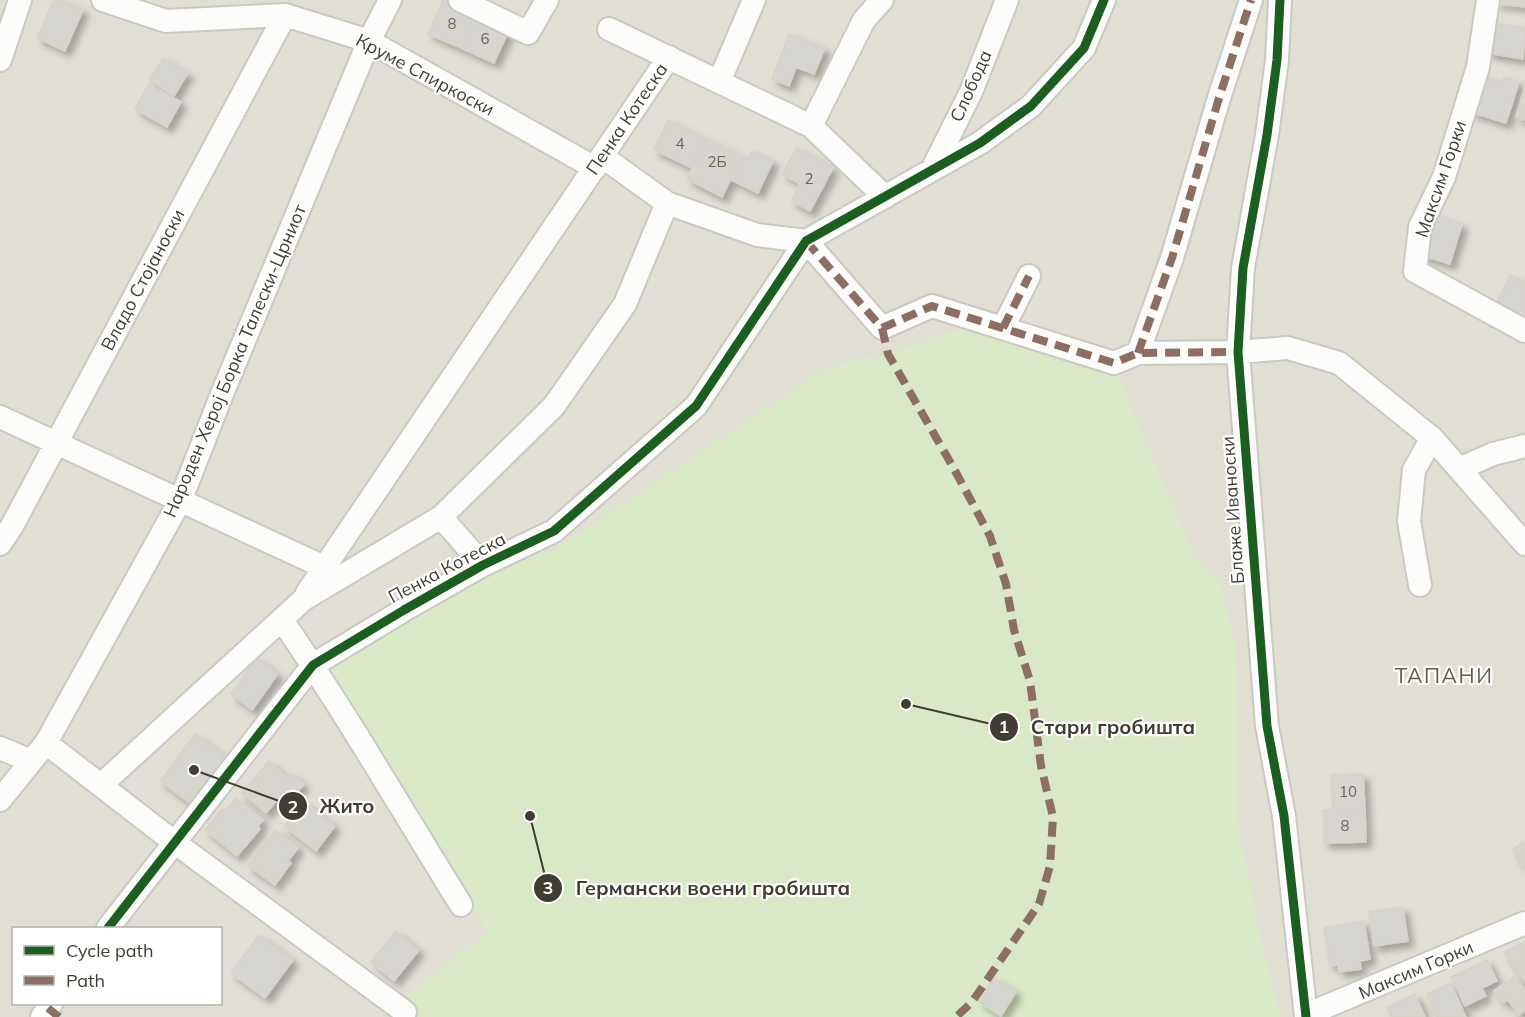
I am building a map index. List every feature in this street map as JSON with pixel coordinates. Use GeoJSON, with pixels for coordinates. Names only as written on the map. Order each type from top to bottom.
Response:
{"type":"FeatureCollection","features":[{"type":"Feature","properties":{"kind":"street"},"geometry":{"type":"LineString","coordinates":[[0,60],[20,0]]}},
{"type":"Feature","properties":{"kind":"street","name":"Круме Спиркоски"},"geometry":{"type":"LineString","coordinates":[[104,0],[165,21],[285,15],[369,40],[599,162],[667,203],[757,235],[806,241]]}},
{"type":"Feature","properties":{"kind":"street","name":"Народен Херој Борка Талески-Црниот"},"geometry":{"type":"LineString","coordinates":[[0,800],[46,743],[181,500],[226,382],[369,40],[390,0]]}},
{"type":"Feature","properties":{"kind":"street"},"geometry":{"type":"LineString","coordinates":[[460,0],[528,33],[547,0]]}},
{"type":"Feature","properties":{"kind":"street"},"geometry":{"type":"LineString","coordinates":[[719,82],[754,0]]}},
{"type":"Feature","properties":{"kind":"street"},"geometry":{"type":"LineString","coordinates":[[811,126],[864,20],[882,0]]}},
{"type":"Feature","properties":{"kind":"street","name":"Слобода"},"geometry":{"type":"LineString","coordinates":[[932,170],[970,92],[1007,0]]}},
{"type":"Feature","properties":{"kind":"street"},"geometry":{"type":"LineString","coordinates":[[1104,0],[1084,48],[1031,106],[980,142],[806,241],[882,328],[932,306],[1114,363],[1138,353],[1238,352],[1288,348],[1339,363],[1432,438],[1525,544]]}},
{"type":"Feature","properties":{"kind":"street"},"geometry":{"type":"LineString","coordinates":[[1138,353],[1172,258],[1218,98],[1251,0]]}},
{"type":"Feature","properties":{"kind":"street","name":"Блаже Иваноски"},"geometry":{"type":"LineString","coordinates":[[1280,0],[1277,60],[1267,135],[1243,268],[1238,352],[1267,726],[1284,816],[1306,1016]]}},
{"type":"Feature","properties":{"kind":"street","name":"Максим Горки"},"geometry":{"type":"LineString","coordinates":[[1488,0],[1478,67],[1444,177],[1420,227],[1415,271],[1525,331]]}},
{"type":"Feature","properties":{"kind":"street","name":"Владо Стојаноски"},"geometry":{"type":"LineString","coordinates":[[0,544],[285,15]]}},
{"type":"Feature","properties":{"kind":"street","name":"Пенка Котеска"},"geometry":{"type":"LineString","coordinates":[[609,28],[811,126],[885,197]]}},
{"type":"Feature","properties":{"kind":"street","name":"Пенка Котеска"},"geometry":{"type":"LineString","coordinates":[[101,785],[282,620],[329,574],[669,57]]}},
{"type":"Feature","properties":{"kind":"street","name":"Пенка Котеска"},"geometry":{"type":"LineString","coordinates":[[329,574],[441,517],[554,406],[625,304],[667,203]]}},
{"type":"Feature","properties":{"kind":"street","name":"Пенка Котеска"},"geometry":{"type":"LineString","coordinates":[[109,927],[312,665],[483,566],[555,531],[696,406],[806,241]]}},
{"type":"Feature","properties":{"kind":"street"},"geometry":{"type":"LineString","coordinates":[[1003,328],[1029,276]]}},
{"type":"Feature","properties":{"kind":"street"},"geometry":{"type":"LineString","coordinates":[[0,417],[181,500],[329,574]]}},
{"type":"Feature","properties":{"kind":"street"},"geometry":{"type":"LineString","coordinates":[[1420,585],[1409,521],[1414,471],[1432,438]]}},
{"type":"Feature","properties":{"kind":"street"},"geometry":{"type":"LineString","coordinates":[[1459,470],[1493,454],[1525,446]]}},
{"type":"Feature","properties":{"kind":"street","name":"Пенка Котеска"},"geometry":{"type":"LineString","coordinates":[[441,517],[483,566]]}},
{"type":"Feature","properties":{"kind":"street"},"geometry":{"type":"LineString","coordinates":[[282,620],[461,905]]}},
{"type":"Feature","properties":{"kind":"street"},"geometry":{"type":"LineString","coordinates":[[46,743],[174,842],[405,1012]]}},
{"type":"Feature","properties":{"kind":"street"},"geometry":{"type":"LineString","coordinates":[[0,748],[31,761]]}},
{"type":"Feature","properties":{"kind":"street","name":"Максим Горки"},"geometry":{"type":"LineString","coordinates":[[1306,1016],[1525,923]]}},
{"type":"Feature","properties":{"kind":"shaded area"},"geometry":{"type":"Polygon","coordinates":[[[0,0],[1525,0],[1525,1017],[0,1017],[0,0]]]}},
{"type":"Feature","properties":{"kind":"green space"},"geometry":{"type":"Polygon","coordinates":[[[962,328],[1116,372],[1196,560],[1219,579],[1236,644],[1238,827],[1263,950],[1281,1017],[400,1017],[399,1001],[488,932],[321,666],[489,568],[542,546],[546,555],[822,371],[866,356],[875,358],[962,328]]]}},
{"type":"Feature","properties":{"kind":"building"},"geometry":{"type":"Polygon","coordinates":[[[54,0],[61,0],[83,10],[65,51],[37,38],[54,0]]]}},
{"type":"Feature","properties":{"kind":"building"},"geometry":{"type":"Polygon","coordinates":[[[443,0],[475,15],[461,48],[428,34],[443,0]]]}},
{"type":"Feature","properties":{"kind":"building"},"geometry":{"type":"Polygon","coordinates":[[[1495,0],[1525,0],[1525,7],[1495,3],[1495,0]]]}},
{"type":"Feature","properties":{"kind":"building"},"geometry":{"type":"Polygon","coordinates":[[[475,15],[509,30],[494,63],[461,48],[475,15]]]}},
{"type":"Feature","properties":{"kind":"building"},"geometry":{"type":"Polygon","coordinates":[[[1492,23],[1525,28],[1523,59],[1487,53],[1492,23]]]}},
{"type":"Feature","properties":{"kind":"building"},"geometry":{"type":"Polygon","coordinates":[[[789,34],[825,48],[814,74],[796,67],[789,86],[772,79],[789,34]]]}},
{"type":"Feature","properties":{"kind":"building"},"geometry":{"type":"Polygon","coordinates":[[[163,58],[188,73],[174,96],[149,80],[163,58]]]}},
{"type":"Feature","properties":{"kind":"building"},"geometry":{"type":"Polygon","coordinates":[[[1481,76],[1502,82],[1504,77],[1519,82],[1506,123],[1470,112],[1481,76]]]}},
{"type":"Feature","properties":{"kind":"building"},"geometry":{"type":"Polygon","coordinates":[[[149,84],[181,102],[167,127],[135,109],[149,84]]]}},
{"type":"Feature","properties":{"kind":"building"},"geometry":{"type":"Polygon","coordinates":[[[1525,86],[1525,120],[1516,117],[1525,86]]]}},
{"type":"Feature","properties":{"kind":"building"},"geometry":{"type":"Polygon","coordinates":[[[668,120],[707,139],[692,168],[654,150],[668,120]]]}},
{"type":"Feature","properties":{"kind":"building"},"geometry":{"type":"Polygon","coordinates":[[[707,139],[742,156],[722,197],[687,179],[707,139]]]}},
{"type":"Feature","properties":{"kind":"building"},"geometry":{"type":"Polygon","coordinates":[[[797,148],[833,168],[810,211],[791,201],[800,184],[782,174],[797,148]]]}},
{"type":"Feature","properties":{"kind":"building"},"geometry":{"type":"Polygon","coordinates":[[[752,151],[773,161],[758,193],[731,180],[742,156],[748,159],[752,151]]]}},
{"type":"Feature","properties":{"kind":"building"},"geometry":{"type":"Polygon","coordinates":[[[1432,214],[1462,224],[1450,264],[1420,255],[1432,214]]]}},
{"type":"Feature","properties":{"kind":"building"},"geometry":{"type":"Polygon","coordinates":[[[1510,275],[1525,282],[1525,321],[1493,310],[1510,275]]]}},
{"type":"Feature","properties":{"kind":"building"},"geometry":{"type":"Polygon","coordinates":[[[257,658],[278,674],[252,710],[231,694],[257,658]]]}},
{"type":"Feature","properties":{"kind":"building"},"geometry":{"type":"Polygon","coordinates":[[[195,734],[229,759],[194,806],[160,781],[195,734]]]}},
{"type":"Feature","properties":{"kind":"building"},"geometry":{"type":"Polygon","coordinates":[[[269,761],[287,777],[290,773],[304,784],[287,804],[280,797],[266,813],[242,793],[269,761]]]}},
{"type":"Feature","properties":{"kind":"building"},"geometry":{"type":"Polygon","coordinates":[[[1363,774],[1365,809],[1333,810],[1331,775],[1363,774]]]}},
{"type":"Feature","properties":{"kind":"building"},"geometry":{"type":"Polygon","coordinates":[[[236,798],[263,820],[258,826],[260,829],[237,856],[205,830],[222,809],[225,811],[236,798]]]}},
{"type":"Feature","properties":{"kind":"building"},"geometry":{"type":"Polygon","coordinates":[[[304,802],[335,826],[316,851],[284,826],[304,802]]]}},
{"type":"Feature","properties":{"kind":"building"},"geometry":{"type":"Polygon","coordinates":[[[1365,809],[1366,842],[1324,843],[1324,810],[1365,809]]]}},
{"type":"Feature","properties":{"kind":"building"},"geometry":{"type":"Polygon","coordinates":[[[275,830],[298,848],[288,861],[291,863],[275,885],[248,866],[275,830]]]}},
{"type":"Feature","properties":{"kind":"building"},"geometry":{"type":"Polygon","coordinates":[[[1525,841],[1525,867],[1512,850],[1525,841]]]}},
{"type":"Feature","properties":{"kind":"building"},"geometry":{"type":"Polygon","coordinates":[[[1403,907],[1408,941],[1374,946],[1369,912],[1403,907]]]}},
{"type":"Feature","properties":{"kind":"building"},"geometry":{"type":"Polygon","coordinates":[[[1364,921],[1370,959],[1360,961],[1361,969],[1339,972],[1338,965],[1330,966],[1324,928],[1364,921]]]}},
{"type":"Feature","properties":{"kind":"building"},"geometry":{"type":"Polygon","coordinates":[[[396,931],[419,950],[394,981],[371,962],[396,931]]]}},
{"type":"Feature","properties":{"kind":"building"},"geometry":{"type":"Polygon","coordinates":[[[259,935],[293,960],[265,998],[231,973],[259,935]]]}},
{"type":"Feature","properties":{"kind":"building"},"geometry":{"type":"Polygon","coordinates":[[[1525,942],[1525,982],[1504,952],[1525,942]]]}},
{"type":"Feature","properties":{"kind":"building"},"geometry":{"type":"Polygon","coordinates":[[[1487,960],[1497,981],[1482,988],[1486,996],[1465,1006],[1451,977],[1487,960]]]}},
{"type":"Feature","properties":{"kind":"building"},"geometry":{"type":"Polygon","coordinates":[[[1515,976],[1525,989],[1525,1011],[1519,1015],[1508,1000],[1503,1003],[1494,991],[1515,976]]]}},
{"type":"Feature","properties":{"kind":"building"},"geometry":{"type":"Polygon","coordinates":[[[994,977],[1016,992],[1001,1016],[979,1002],[994,977]]]}},
{"type":"Feature","properties":{"kind":"building"},"geometry":{"type":"Polygon","coordinates":[[[1451,983],[1466,1017],[1437,1017],[1427,994],[1451,983]]]}},
{"type":"Feature","properties":{"kind":"building"},"geometry":{"type":"Polygon","coordinates":[[[1415,994],[1425,1017],[1392,1017],[1387,1007],[1415,994]]]}},
{"type":"Feature","properties":{"kind":"marked path"},"geometry":{"type":"LineString","coordinates":[[1138,353],[1172,258],[1219,98],[1251,0]]}},
{"type":"Feature","properties":{"kind":"marked path"},"geometry":{"type":"LineString","coordinates":[[806,241],[882,328],[932,306],[1114,363],[1138,353],[1238,352]]}},
{"type":"Feature","properties":{"kind":"marked path"},"geometry":{"type":"LineString","coordinates":[[1003,328],[1029,276]]}},
{"type":"Feature","properties":{"kind":"marked path"},"geometry":{"type":"LineString","coordinates":[[882,328],[888,354],[990,536],[1006,584],[1014,630],[1030,681],[1041,766],[1053,817],[1050,866],[1039,904],[972,1002],[956,1017]]}},
{"type":"Feature","properties":{"kind":"marked path"},"geometry":{"type":"LineString","coordinates":[[48,1008],[59,1017]]}},
{"type":"Feature","properties":{"kind":"cycle path"},"geometry":{"type":"LineString","coordinates":[[109,927],[313,665],[483,565],[554,531],[696,406],[806,241],[980,143],[1031,106],[1084,48],[1104,0]]}},
{"type":"Feature","properties":{"kind":"cycle path"},"geometry":{"type":"LineString","coordinates":[[1280,0],[1277,60],[1267,135],[1243,268],[1238,352],[1267,726],[1284,816],[1306,1017]]}},
{"type":"Feature","properties":{"kind":"place","name":"Стари гробишта"},"geometry":{"type":"Point","coordinates":[906,704]}},
{"type":"Feature","properties":{"kind":"place","name":"Жито"},"geometry":{"type":"Point","coordinates":[194,770]}},
{"type":"Feature","properties":{"kind":"place","name":"Германски воени гробишта"},"geometry":{"type":"Point","coordinates":[530,816]}},
{"type":"Feature","properties":{"kind":"district","name":"ТАПАНИ"},"geometry":{"type":"Point","coordinates":[1444,676]}}]}
